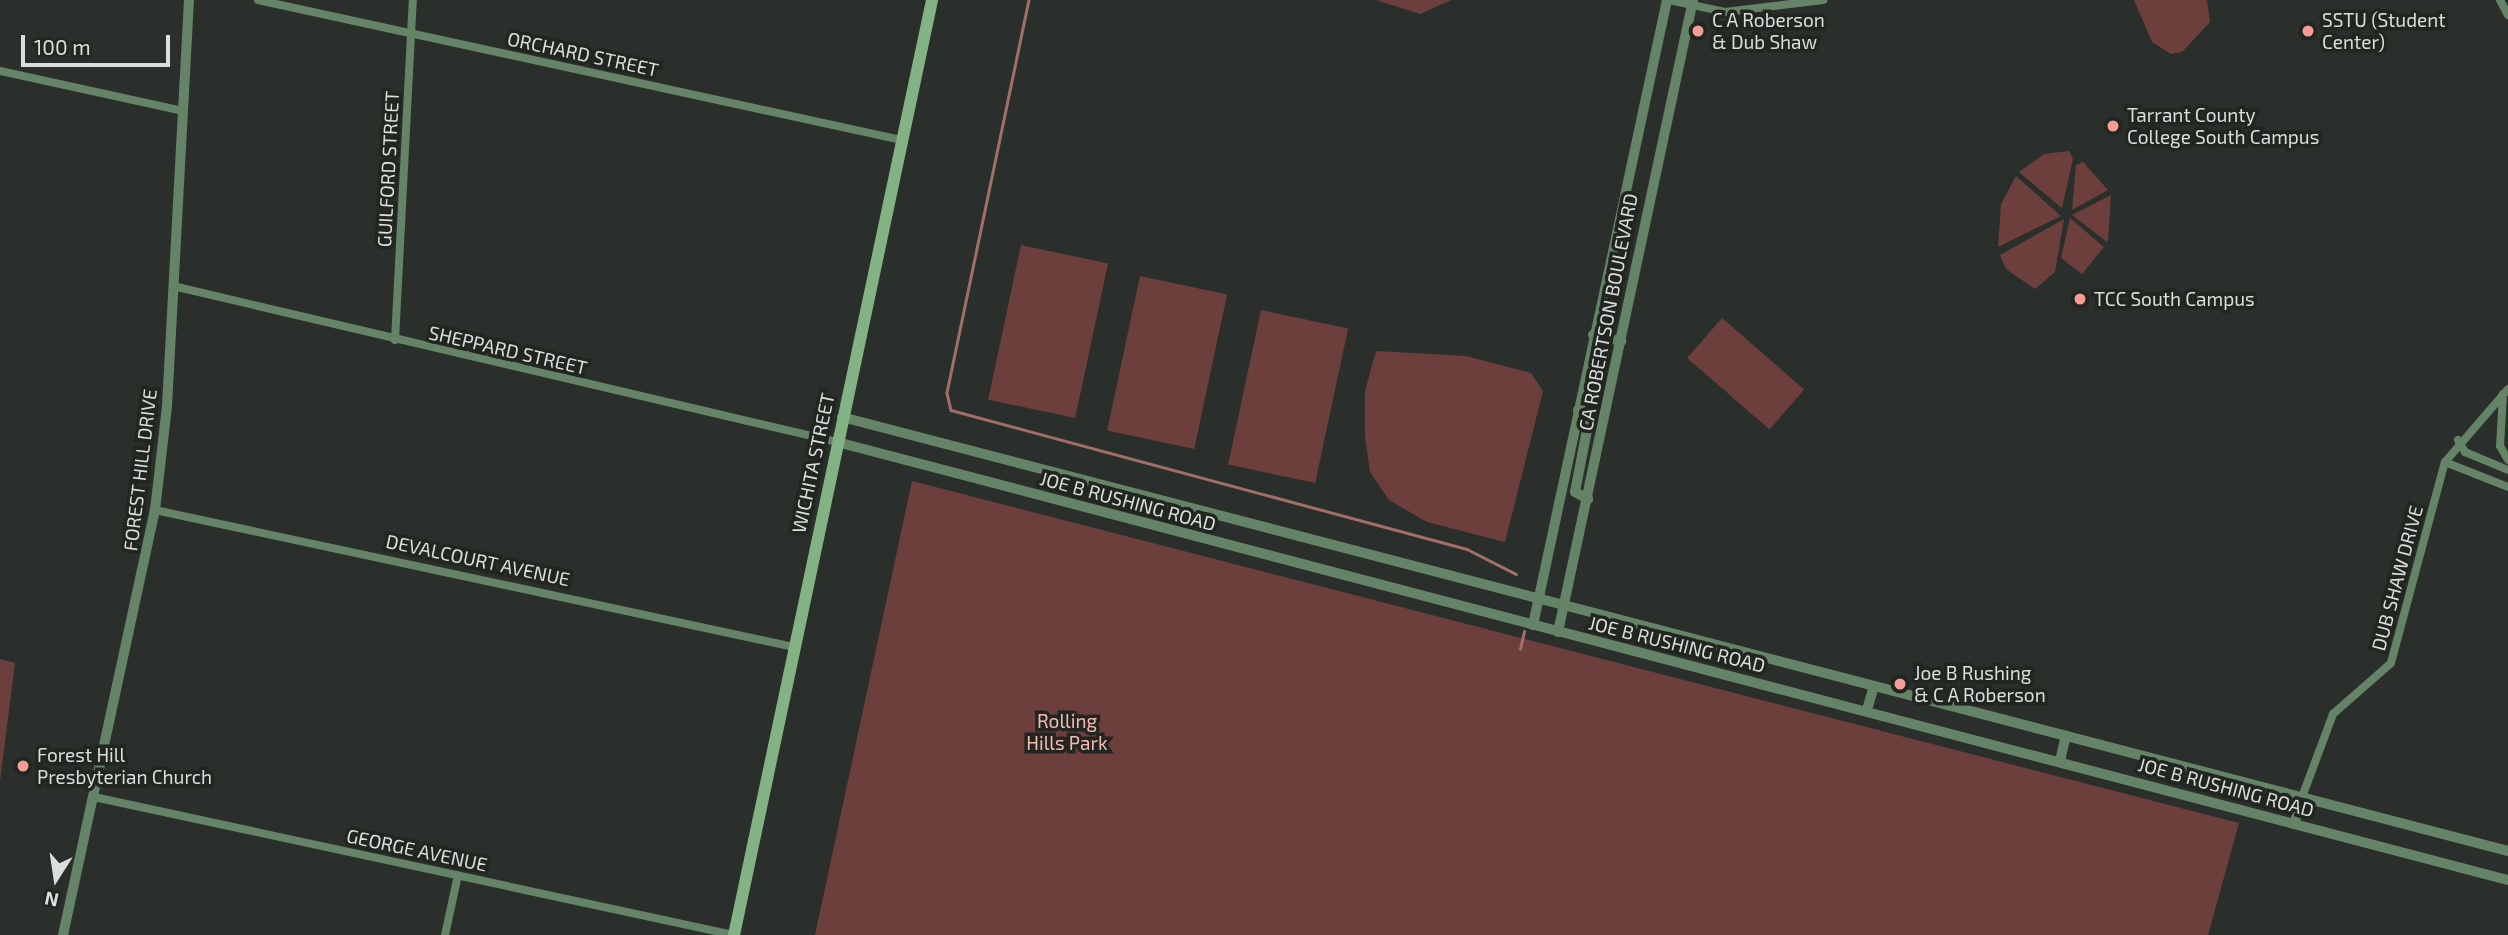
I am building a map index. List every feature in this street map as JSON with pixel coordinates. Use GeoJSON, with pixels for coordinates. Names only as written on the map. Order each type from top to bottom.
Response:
{"type":"FeatureCollection","features":[{"type":"Feature","properties":{"kind":"main road","name":"WICHITA STREET"},"geometry":{"type":"LineString","coordinates":[[734,935],[932,0]]}},
{"type":"Feature","properties":{"kind":"street","name":"FOREST HILL DRIVE"},"geometry":{"type":"LineString","coordinates":[[63,935],[155,510],[173,286],[189,0]]}},
{"type":"Feature","properties":{"kind":"street","name":"ORCHARD STREET"},"geometry":{"type":"LineString","coordinates":[[258,0],[901,139]]}},
{"type":"Feature","properties":{"kind":"street","name":"GUILFORD STREET"},"geometry":{"type":"LineString","coordinates":[[395,340],[413,0]]}},
{"type":"Feature","properties":{"kind":"street"},"geometry":{"type":"LineString","coordinates":[[1668,0],[1693,3],[1725,12],[1823,0]]}},
{"type":"Feature","properties":{"kind":"street","name":"CA ROBERTSON BOULEVARD"},"geometry":{"type":"LineString","coordinates":[[1534,625],[1593,335],[1668,0]]}},
{"type":"Feature","properties":{"kind":"street"},"geometry":{"type":"LineString","coordinates":[[2500,0],[2508,15]]}},
{"type":"Feature","properties":{"kind":"street","name":"CA ROBERTSON BOULEVARD"},"geometry":{"type":"LineString","coordinates":[[1558,632],[1588,499],[1648,200],[1693,3]]}},
{"type":"Feature","properties":{"kind":"street"},"geometry":{"type":"LineString","coordinates":[[0,71],[184,111]]}},
{"type":"Feature","properties":{"kind":"street"},"geometry":{"type":"LineString","coordinates":[[1625,195],[1648,200]]}},
{"type":"Feature","properties":{"kind":"street","name":"SHEPPARD STREET"},"geometry":{"type":"LineString","coordinates":[[173,286],[837,442]]}},
{"type":"Feature","properties":{"kind":"street"},"geometry":{"type":"LineString","coordinates":[[1593,335],[1620,341]]}},
{"type":"Feature","properties":{"kind":"street"},"geometry":{"type":"LineString","coordinates":[[2505,392],[2500,446],[2508,460]]}},
{"type":"Feature","properties":{"kind":"street","name":"DUB SHAW DRIVE"},"geometry":{"type":"LineString","coordinates":[[2302,797],[2333,714],[2391,663],[2445,462],[2458,440],[2505,392]]}},
{"type":"Feature","properties":{"kind":"street"},"geometry":{"type":"LineString","coordinates":[[1578,410],[1587,430],[1575,492],[1588,499]]}},
{"type":"Feature","properties":{"kind":"street","name":"JOE B RUSHING ROAD"},"geometry":{"type":"LineString","coordinates":[[842,417],[2508,851]]}},
{"type":"Feature","properties":{"kind":"street"},"geometry":{"type":"LineString","coordinates":[[2458,440],[2465,452],[2508,470]]}},
{"type":"Feature","properties":{"kind":"street","name":"JOE B RUSHING ROAD"},"geometry":{"type":"LineString","coordinates":[[837,442],[2508,880]]}},
{"type":"Feature","properties":{"kind":"street"},"geometry":{"type":"LineString","coordinates":[[2445,462],[2508,487]]}},
{"type":"Feature","properties":{"kind":"street","name":"DEVALCOURT AVENUE"},"geometry":{"type":"LineString","coordinates":[[155,510],[794,648]]}},
{"type":"Feature","properties":{"kind":"street"},"geometry":{"type":"LineString","coordinates":[[1867,710],[1874,686]]}},
{"type":"Feature","properties":{"kind":"street"},"geometry":{"type":"LineString","coordinates":[[2060,761],[2066,736]]}},
{"type":"Feature","properties":{"kind":"street","name":"GEORGE AVENUE"},"geometry":{"type":"LineString","coordinates":[[94,797],[734,935]]}},
{"type":"Feature","properties":{"kind":"street"},"geometry":{"type":"LineString","coordinates":[[2294,824],[2302,797]]}},
{"type":"Feature","properties":{"kind":"street"},"geometry":{"type":"LineString","coordinates":[[445,935],[458,875]]}},
{"type":"Feature","properties":{"kind":"green space"},"geometry":{"type":"Polygon","coordinates":[[[1376,0],[1451,0],[1420,14],[1376,0]]]}},
{"type":"Feature","properties":{"kind":"green space"},"geometry":{"type":"Polygon","coordinates":[[[2134,0],[2207,0],[2210,22],[2182,52],[2171,54],[2152,42],[2134,0]]]}},
{"type":"Feature","properties":{"kind":"green space"},"geometry":{"type":"Polygon","coordinates":[[[2069,151],[2073,159],[2062,208],[2019,172],[2044,154],[2069,151]]]}},
{"type":"Feature","properties":{"kind":"green space"},"geometry":{"type":"Polygon","coordinates":[[[2083,162],[2108,190],[2072,210],[2076,165],[2083,162]]]}},
{"type":"Feature","properties":{"kind":"green space"},"geometry":{"type":"Polygon","coordinates":[[[2016,176],[2061,216],[1998,247],[2001,204],[2016,176]]]}},
{"type":"Feature","properties":{"kind":"green space"},"geometry":{"type":"Polygon","coordinates":[[[2111,195],[2108,239],[2107,242],[2072,215],[2111,195]]]}},
{"type":"Feature","properties":{"kind":"green space"},"geometry":{"type":"Polygon","coordinates":[[[2070,218],[2104,247],[2082,274],[2061,258],[2070,218]]]}},
{"type":"Feature","properties":{"kind":"green space"},"geometry":{"type":"Polygon","coordinates":[[[2064,219],[2055,272],[2035,289],[2006,269],[2000,255],[2064,219]]]}},
{"type":"Feature","properties":{"kind":"green space"},"geometry":{"type":"Polygon","coordinates":[[[1021,245],[1108,264],[1075,418],[988,400],[1021,245]]]}},
{"type":"Feature","properties":{"kind":"green space"},"geometry":{"type":"Polygon","coordinates":[[[1140,276],[1227,295],[1194,449],[1107,431],[1140,276]]]}},
{"type":"Feature","properties":{"kind":"green space"},"geometry":{"type":"Polygon","coordinates":[[[1261,310],[1348,329],[1315,483],[1228,465],[1261,310]]]}},
{"type":"Feature","properties":{"kind":"green space"},"geometry":{"type":"Polygon","coordinates":[[[1722,318],[1804,390],[1769,430],[1687,358],[1722,318]]]}},
{"type":"Feature","properties":{"kind":"green space"},"geometry":{"type":"Polygon","coordinates":[[[1376,351],[1466,356],[1531,373],[1543,391],[1505,542],[1427,522],[1389,500],[1370,472],[1365,436],[1365,391],[1376,351]]]}},
{"type":"Feature","properties":{"kind":"green space","name":"Rolling Hills Park"},"geometry":{"type":"Polygon","coordinates":[[[912,481],[2239,823],[2208,935],[815,935],[912,481]]]}},
{"type":"Feature","properties":{"kind":"green space"},"geometry":{"type":"Polygon","coordinates":[[[0,659],[15,663],[0,781],[0,659]]]}},
{"type":"Feature","properties":{"kind":"waterway"},"geometry":{"type":"LineString","coordinates":[[1029,0],[947,393],[951,410],[1467,549],[1516,574]]}},
{"type":"Feature","properties":{"kind":"waterway"},"geometry":{"type":"LineString","coordinates":[[1520,649],[1524,631]]}},
{"type":"Feature","properties":{"kind":"place","name":"C A Roberson & Dub Shaw"},"geometry":{"type":"Point","coordinates":[1698,31]}},
{"type":"Feature","properties":{"kind":"place","name":"SSTU (Student Center)"},"geometry":{"type":"Point","coordinates":[2308,31]}},
{"type":"Feature","properties":{"kind":"place","name":"Tarrant County College South Campus"},"geometry":{"type":"Point","coordinates":[2113,126]}},
{"type":"Feature","properties":{"kind":"place","name":"TCC South Campus"},"geometry":{"type":"Point","coordinates":[2080,299]}},
{"type":"Feature","properties":{"kind":"place","name":"Joe B Rushing & C A Roberson"},"geometry":{"type":"Point","coordinates":[1900,684]}},
{"type":"Feature","properties":{"kind":"place","name":"Forest Hill Presbyterian Church"},"geometry":{"type":"Point","coordinates":[23,766]}}]}
